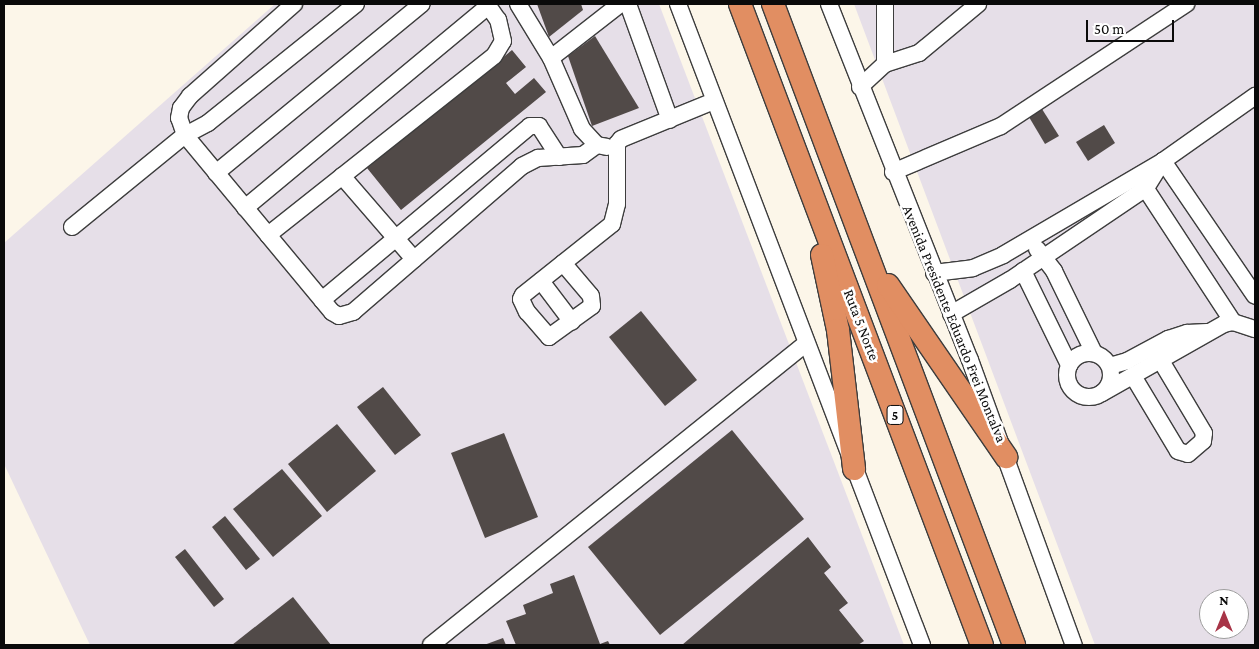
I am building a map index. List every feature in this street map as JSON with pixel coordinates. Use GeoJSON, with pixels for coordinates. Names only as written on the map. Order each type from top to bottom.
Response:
{"type":"FeatureCollection","features":[{"type":"Feature","properties":{"kind":"highway","name":"Ruta 5 Norte"},"geometry":{"type":"LineString","coordinates":[[740,4],[982,645]]}},
{"type":"Feature","properties":{"kind":"highway","name":"Ruta 5 Norte"},"geometry":{"type":"LineString","coordinates":[[772,4],[1014,645]]}},
{"type":"Feature","properties":{"kind":"highway"},"geometry":{"type":"LineString","coordinates":[[808,185],[838,330],[854,469]]}},
{"type":"Feature","properties":{"kind":"highway"},"geometry":{"type":"LineString","coordinates":[[863,246],[923,340],[1006,457]]}},
{"type":"Feature","properties":{"kind":"street"},"geometry":{"type":"LineString","coordinates":[[294,4],[190,96],[181,108],[179,118],[185,135],[332,312],[347,316],[522,166],[538,158],[583,156],[596,145],[617,144]]}},
{"type":"Feature","properties":{"kind":"street"},"geometry":{"type":"LineString","coordinates":[[72,227],[185,135],[208,123],[356,4]]}},
{"type":"Feature","properties":{"kind":"street"},"geometry":{"type":"LineString","coordinates":[[216,172],[422,4]]}},
{"type":"Feature","properties":{"kind":"street"},"geometry":{"type":"LineString","coordinates":[[518,4],[551,58],[582,129],[596,145]]}},
{"type":"Feature","properties":{"kind":"street"},"geometry":{"type":"LineString","coordinates":[[551,58],[620,4]]}},
{"type":"Feature","properties":{"kind":"street"},"geometry":{"type":"LineString","coordinates":[[628,4],[670,120]]}},
{"type":"Feature","properties":{"kind":"street"},"geometry":{"type":"LineString","coordinates":[[678,4],[922,645]]}},
{"type":"Feature","properties":{"kind":"street","name":"Avenida Presidente Eduardo Frei Montalva"},"geometry":{"type":"LineString","coordinates":[[829,4],[893,172],[951,314],[1006,457],[1074,645]]}},
{"type":"Feature","properties":{"kind":"street"},"geometry":{"type":"LineString","coordinates":[[884,4],[885,64]]}},
{"type":"Feature","properties":{"kind":"street"},"geometry":{"type":"LineString","coordinates":[[860,87],[885,64],[919,53],[978,4]]}},
{"type":"Feature","properties":{"kind":"street"},"geometry":{"type":"LineString","coordinates":[[893,172],[1001,126],[1186,4]]}},
{"type":"Feature","properties":{"kind":"street"},"geometry":{"type":"LineString","coordinates":[[245,208],[487,5],[498,20],[503,41],[494,56],[268,235]]}},
{"type":"Feature","properties":{"kind":"street"},"geometry":{"type":"LineString","coordinates":[[934,273],[973,268],[1029,239],[1136,174],[1163,161],[1255,96]]}},
{"type":"Feature","properties":{"kind":"street"},"geometry":{"type":"LineString","coordinates":[[563,263],[592,300],[592,306],[549,337],[527,312],[521,299],[541,281],[563,263],[612,224],[617,204],[617,144],[621,139],[714,102]]}},
{"type":"Feature","properties":{"kind":"street"},"geometry":{"type":"LineString","coordinates":[[322,300],[530,126],[539,126],[559,157]]}},
{"type":"Feature","properties":{"kind":"street"},"geometry":{"type":"LineString","coordinates":[[951,314],[1044,258],[1146,188],[1163,161]]}},
{"type":"Feature","properties":{"kind":"street"},"geometry":{"type":"LineString","coordinates":[[1163,161],[1255,296]]}},
{"type":"Feature","properties":{"kind":"street"},"geometry":{"type":"LineString","coordinates":[[1136,174],[1233,322],[1255,329]]}},
{"type":"Feature","properties":{"kind":"street"},"geometry":{"type":"LineString","coordinates":[[342,176],[414,259]]}},
{"type":"Feature","properties":{"kind":"street"},"geometry":{"type":"LineString","coordinates":[[1029,239],[1054,271],[1094,353],[1110,366],[1112,376],[1102,393]]}},
{"type":"Feature","properties":{"kind":"street"},"geometry":{"type":"LineString","coordinates":[[1023,271],[1068,365],[1068,384],[1074,393],[1083,397],[1102,393],[1212,331],[1233,322]]}},
{"type":"Feature","properties":{"kind":"street"},"geometry":{"type":"LineString","coordinates":[[541,281],[572,322]]}},
{"type":"Feature","properties":{"kind":"street"},"geometry":{"type":"LineString","coordinates":[[1110,366],[1127,361],[1168,339],[1187,333],[1212,331]]}},
{"type":"Feature","properties":{"kind":"street"},"geometry":{"type":"LineString","coordinates":[[431,645],[806,344]]}},
{"type":"Feature","properties":{"kind":"street"},"geometry":{"type":"LineString","coordinates":[[1068,365],[1080,355],[1094,353]]}},
{"type":"Feature","properties":{"kind":"street"},"geometry":{"type":"LineString","coordinates":[[1134,376],[1178,452],[1188,454],[1203,441],[1204,433],[1160,360]]}},
{"type":"Feature","properties":{"kind":"shaded area"},"geometry":{"type":"Polygon","coordinates":[[[275,4],[659,4],[904,645],[90,645],[4,464],[4,243],[275,4]]]}},
{"type":"Feature","properties":{"kind":"shaded area"},"geometry":{"type":"Polygon","coordinates":[[[854,4],[1255,4],[1255,645],[1095,645],[854,4]]]}},
{"type":"Feature","properties":{"kind":"building"},"geometry":{"type":"Polygon","coordinates":[[[537,4],[581,4],[583,10],[549,37],[537,4]]]}},
{"type":"Feature","properties":{"kind":"building"},"geometry":{"type":"Polygon","coordinates":[[[595,36],[639,108],[592,126],[568,56],[595,36]]]}},
{"type":"Feature","properties":{"kind":"building"},"geometry":{"type":"Polygon","coordinates":[[[512,50],[526,67],[506,83],[515,94],[534,78],[546,92],[401,210],[367,168],[512,50]]]}},
{"type":"Feature","properties":{"kind":"building"},"geometry":{"type":"Polygon","coordinates":[[[1042,109],[1059,136],[1045,144],[1029,117],[1042,109]]]}},
{"type":"Feature","properties":{"kind":"building"},"geometry":{"type":"Polygon","coordinates":[[[1104,125],[1115,143],[1088,161],[1076,142],[1104,125]]]}},
{"type":"Feature","properties":{"kind":"building"},"geometry":{"type":"Polygon","coordinates":[[[641,311],[697,380],[665,406],[609,337],[641,311]]]}},
{"type":"Feature","properties":{"kind":"building"},"geometry":{"type":"Polygon","coordinates":[[[383,387],[421,435],[395,455],[357,407],[383,387]]]}},
{"type":"Feature","properties":{"kind":"building"},"geometry":{"type":"Polygon","coordinates":[[[337,424],[376,471],[327,512],[288,464],[337,424]]]}},
{"type":"Feature","properties":{"kind":"building"},"geometry":{"type":"Polygon","coordinates":[[[732,430],[804,519],[660,635],[588,547],[732,430]]]}},
{"type":"Feature","properties":{"kind":"building"},"geometry":{"type":"Polygon","coordinates":[[[504,433],[538,517],[485,538],[451,453],[504,433]]]}},
{"type":"Feature","properties":{"kind":"building"},"geometry":{"type":"Polygon","coordinates":[[[282,469],[322,516],[273,557],[233,509],[282,469]]]}},
{"type":"Feature","properties":{"kind":"building"},"geometry":{"type":"Polygon","coordinates":[[[225,516],[260,559],[246,570],[212,527],[225,516]]]}},
{"type":"Feature","properties":{"kind":"building"},"geometry":{"type":"Polygon","coordinates":[[[808,537],[831,567],[824,573],[848,603],[839,610],[864,641],[858,645],[682,645],[808,537]]]}},
{"type":"Feature","properties":{"kind":"building"},"geometry":{"type":"Polygon","coordinates":[[[185,549],[224,599],[214,607],[175,557],[185,549]]]}},
{"type":"Feature","properties":{"kind":"building"},"geometry":{"type":"Polygon","coordinates":[[[574,575],[600,644],[608,641],[610,645],[516,645],[506,621],[526,614],[523,605],[553,593],[550,584],[574,575]]]}},
{"type":"Feature","properties":{"kind":"building"},"geometry":{"type":"Polygon","coordinates":[[[293,597],[331,645],[232,645],[293,597]]]}},
{"type":"Feature","properties":{"kind":"building"},"geometry":{"type":"Polygon","coordinates":[[[503,638],[506,645],[484,645],[503,638]]]}}]}
